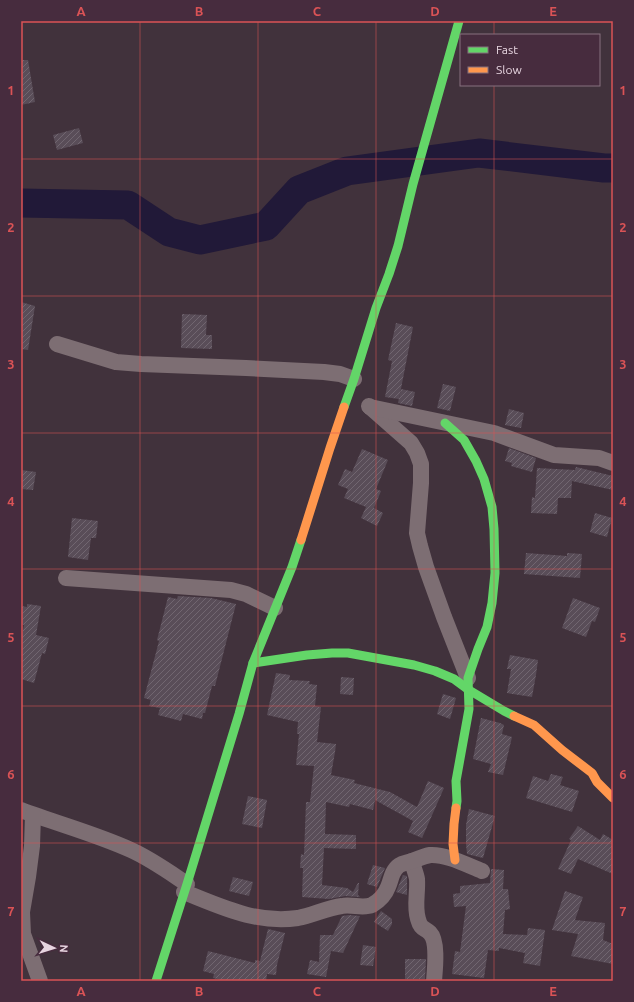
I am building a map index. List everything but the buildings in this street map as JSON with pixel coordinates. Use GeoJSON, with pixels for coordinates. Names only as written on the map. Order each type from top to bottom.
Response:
{"type":"FeatureCollection","features":[{"type":"Feature","properties":{"kind":"street"},"geometry":{"type":"LineString","coordinates":[[157,981],[239,714],[253,663],[297,554],[330,448],[347,402],[376,308],[398,246],[426,135],[459,21]]}},
{"type":"Feature","properties":{"kind":"street"},"geometry":{"type":"LineString","coordinates":[[57,344],[116,362],[324,372],[340,374],[354,379]]}},
{"type":"Feature","properties":{"kind":"street"},"geometry":{"type":"LineString","coordinates":[[347,402],[494,433],[554,454],[600,458],[613,463]]}},
{"type":"Feature","properties":{"kind":"street"},"geometry":{"type":"LineString","coordinates":[[369,406],[411,444],[417,452],[421,464],[417,533],[426,568],[469,684]]}},
{"type":"Feature","properties":{"kind":"street"},"geometry":{"type":"LineString","coordinates":[[446,423],[464,440],[484,479],[492,507],[495,573],[492,603],[487,626],[478,649],[469,684],[469,708],[456,781],[457,801],[453,844],[455,860]]}},
{"type":"Feature","properties":{"kind":"street"},"geometry":{"type":"LineString","coordinates":[[66,578],[231,590],[246,594],[275,608]]}},
{"type":"Feature","properties":{"kind":"street"},"geometry":{"type":"LineString","coordinates":[[253,663],[307,655],[348,653],[414,665],[435,671],[469,684],[504,711],[534,725],[562,750],[592,773],[597,782],[613,798]]}},
{"type":"Feature","properties":{"kind":"street"},"geometry":{"type":"LineString","coordinates":[[40,981],[23,934],[22,912],[32,846],[27,812],[133,851],[163,868],[186,888],[231,911],[258,918],[276,920],[299,918],[344,905],[371,905],[381,899],[388,888],[395,869],[402,863],[430,855],[455,860],[482,871]]}},
{"type":"Feature","properties":{"kind":"street"},"geometry":{"type":"LineString","coordinates":[[412,861],[417,877],[416,909],[418,921],[421,927],[429,932],[434,939],[434,981]]}},
{"type":"Feature","properties":{"kind":"waterway"},"geometry":{"type":"LineString","coordinates":[[21,203],[128,205],[169,232],[200,240],[266,226],[299,190],[347,171],[479,153],[613,168]]}},
{"type":"Feature","properties":{"kind":"traffic: fast"},"geometry":{"type":"LineString","coordinates":[[344,407],[398,246],[413,184],[459,21]]}},
{"type":"Feature","properties":{"kind":"traffic: fast"},"geometry":{"type":"LineString","coordinates":[[445,423],[464,440],[476,461],[484,479],[492,507],[494,529],[495,573],[492,603],[487,627],[468,678],[469,709],[456,781],[456,808]]}},
{"type":"Feature","properties":{"kind":"traffic: fast"},"geometry":{"type":"LineString","coordinates":[[156,981],[239,714],[253,663],[292,567],[301,540]]}},
{"type":"Feature","properties":{"kind":"traffic: fast"},"geometry":{"type":"LineString","coordinates":[[253,663],[307,655],[348,653],[414,665],[435,671],[454,679],[469,690],[514,716]]}},
{"type":"Feature","properties":{"kind":"traffic: slow"},"geometry":{"type":"LineString","coordinates":[[301,540],[344,407]]}},
{"type":"Feature","properties":{"kind":"traffic: slow"},"geometry":{"type":"LineString","coordinates":[[514,716],[534,725],[562,750],[592,773],[597,782],[613,798]]}},
{"type":"Feature","properties":{"kind":"traffic: slow"},"geometry":{"type":"LineString","coordinates":[[455,860],[453,844],[456,808]]}}]}
